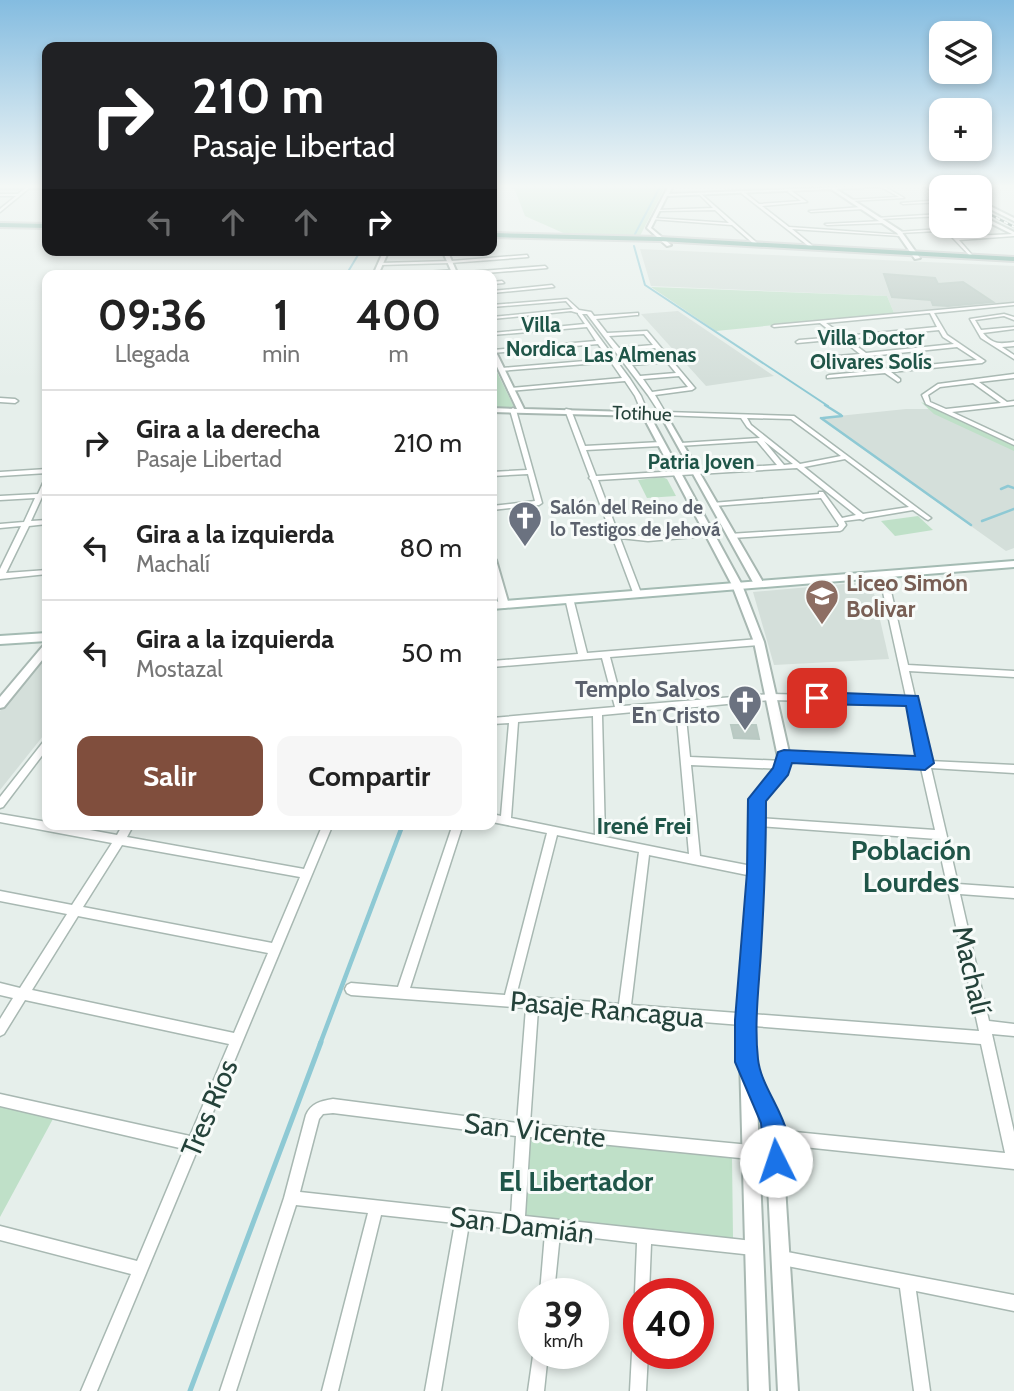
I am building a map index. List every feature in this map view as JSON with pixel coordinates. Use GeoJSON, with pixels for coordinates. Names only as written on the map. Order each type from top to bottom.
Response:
{"type":"FeatureCollection","features":[{"type":"Feature","properties":{"kind":"main road"},"geometry":{"type":"LineString","coordinates":[[818,250],[1014,261]]}},
{"type":"Feature","properties":{"kind":"main road"},"geometry":{"type":"LineString","coordinates":[[850,250],[1014,261]]}},
{"type":"Feature","properties":{"kind":"main road"},"geometry":{"type":"LineString","coordinates":[[498,605],[1014,564]]}},
{"type":"Feature","properties":{"kind":"main road"},"geometry":{"type":"LineString","coordinates":[[0,640],[42,636]]}},
{"type":"Feature","properties":{"kind":"street"},"geometry":{"type":"LineString","coordinates":[[912,250],[915,255]]}},
{"type":"Feature","properties":{"kind":"street"},"geometry":{"type":"LineString","coordinates":[[966,250],[971,256]]}},
{"type":"Feature","properties":{"kind":"street"},"geometry":{"type":"LineString","coordinates":[[377,270],[384,256]]}},
{"type":"Feature","properties":{"kind":"street"},"geometry":{"type":"LineString","coordinates":[[446,256],[454,270]]}},
{"type":"Feature","properties":{"kind":"street"},"geometry":{"type":"LineString","coordinates":[[380,264],[527,256]]}},
{"type":"Feature","properties":{"kind":"street"},"geometry":{"type":"LineString","coordinates":[[497,270],[545,267]]}},
{"type":"Feature","properties":{"kind":"street"},"geometry":{"type":"LineString","coordinates":[[497,282],[502,282]]}},
{"type":"Feature","properties":{"kind":"street"},"geometry":{"type":"LineString","coordinates":[[497,292],[552,286]]}},
{"type":"Feature","properties":{"kind":"street"},"geometry":{"type":"LineString","coordinates":[[497,306],[567,300],[579,311],[627,379],[737,585],[759,642],[784,761],[758,795],[757,872],[746,1020],[759,1391]]}},
{"type":"Feature","properties":{"kind":"street"},"geometry":{"type":"LineString","coordinates":[[774,326],[1014,304]]}},
{"type":"Feature","properties":{"kind":"street"},"geometry":{"type":"LineString","coordinates":[[497,318],[579,311],[591,316],[636,314]]}},
{"type":"Feature","properties":{"kind":"street"},"geometry":{"type":"LineString","coordinates":[[829,377],[982,361],[940,328],[931,311]]}},
{"type":"Feature","properties":{"kind":"street"},"geometry":{"type":"LineString","coordinates":[[1014,319],[1004,315],[972,319],[979,332],[1014,357]]}},
{"type":"Feature","properties":{"kind":"street"},"geometry":{"type":"LineString","coordinates":[[591,316],[651,394],[759,584]]}},
{"type":"Feature","properties":{"kind":"street"},"geometry":{"type":"LineString","coordinates":[[822,322],[898,380]]}},
{"type":"Feature","properties":{"kind":"street"},"geometry":{"type":"LineString","coordinates":[[497,334],[589,325]]}},
{"type":"Feature","properties":{"kind":"street"},"geometry":{"type":"LineString","coordinates":[[799,342],[940,328]]}},
{"type":"Feature","properties":{"kind":"street"},"geometry":{"type":"LineString","coordinates":[[979,332],[1014,328]]}},
{"type":"Feature","properties":{"kind":"street"},"geometry":{"type":"LineString","coordinates":[[607,335],[645,332],[692,388],[651,394]]}},
{"type":"Feature","properties":{"kind":"street"},"geometry":{"type":"LineString","coordinates":[[497,351],[600,342]]}},
{"type":"Feature","properties":{"kind":"street"},"geometry":{"type":"LineString","coordinates":[[996,346],[1014,344]]}},
{"type":"Feature","properties":{"kind":"street"},"geometry":{"type":"LineString","coordinates":[[815,360],[959,345]]}},
{"type":"Feature","properties":{"kind":"street"},"geometry":{"type":"LineString","coordinates":[[619,350],[657,346]]}},
{"type":"Feature","properties":{"kind":"street"},"geometry":{"type":"LineString","coordinates":[[497,360],[517,410],[539,503],[497,507]]}},
{"type":"Feature","properties":{"kind":"street"},"geometry":{"type":"LineString","coordinates":[[502,370],[612,360]]}},
{"type":"Feature","properties":{"kind":"street"},"geometry":{"type":"LineString","coordinates":[[629,364],[668,360]]}},
{"type":"Feature","properties":{"kind":"street"},"geometry":{"type":"LineString","coordinates":[[639,378],[681,374]]}},
{"type":"Feature","properties":{"kind":"street"},"geometry":{"type":"LineString","coordinates":[[1014,376],[938,386],[929,390],[925,396],[928,403],[1014,443]]}},
{"type":"Feature","properties":{"kind":"street"},"geometry":{"type":"LineString","coordinates":[[511,390],[627,379]]}},
{"type":"Feature","properties":{"kind":"street"},"geometry":{"type":"LineString","coordinates":[[974,381],[1006,404]]}},
{"type":"Feature","properties":{"kind":"street"},"geometry":{"type":"LineString","coordinates":[[0,400],[15,401]]}},
{"type":"Feature","properties":{"kind":"street"},"geometry":{"type":"LineString","coordinates":[[944,411],[1014,403]]}},
{"type":"Feature","properties":{"kind":"street","name":"Totihue"},"geometry":{"type":"LineString","coordinates":[[497,410],[792,417],[845,457]]}},
{"type":"Feature","properties":{"kind":"street"},"geometry":{"type":"LineString","coordinates":[[568,410],[637,593]]}},
{"type":"Feature","properties":{"kind":"street"},"geometry":{"type":"LineString","coordinates":[[743,416],[782,467]]}},
{"type":"Feature","properties":{"kind":"street"},"geometry":{"type":"LineString","coordinates":[[997,435],[1014,432]]}},
{"type":"Feature","properties":{"kind":"street"},"geometry":{"type":"LineString","coordinates":[[681,445],[762,439],[863,518]]}},
{"type":"Feature","properties":{"kind":"street"},"geometry":{"type":"LineString","coordinates":[[582,448],[661,444]]}},
{"type":"Feature","properties":{"kind":"street"},"geometry":{"type":"LineString","coordinates":[[592,478],[799,466],[845,457],[928,518]]}},
{"type":"Feature","properties":{"kind":"street"},"geometry":{"type":"LineString","coordinates":[[0,474],[42,471]]}},
{"type":"Feature","properties":{"kind":"street"},"geometry":{"type":"LineString","coordinates":[[497,474],[531,471]]}},
{"type":"Feature","properties":{"kind":"street"},"geometry":{"type":"LineString","coordinates":[[732,536],[840,529],[843,525],[841,520],[810,475]]}},
{"type":"Feature","properties":{"kind":"street"},"geometry":{"type":"LineString","coordinates":[[0,498],[42,496]]}},
{"type":"Feature","properties":{"kind":"street"},"geometry":{"type":"LineString","coordinates":[[714,504],[824,496]]}},
{"type":"Feature","properties":{"kind":"street"},"geometry":{"type":"LineString","coordinates":[[0,576],[42,498]]}},
{"type":"Feature","properties":{"kind":"street"},"geometry":{"type":"LineString","coordinates":[[841,520],[914,508]]}},
{"type":"Feature","properties":{"kind":"street"},"geometry":{"type":"LineString","coordinates":[[0,526],[42,523]]}},
{"type":"Feature","properties":{"kind":"street"},"geometry":{"type":"LineString","coordinates":[[615,536],[648,539],[694,535]]}},
{"type":"Feature","properties":{"kind":"street"},"geometry":{"type":"LineString","coordinates":[[0,553],[12,553]]}},
{"type":"Feature","properties":{"kind":"street"},"geometry":{"type":"LineString","coordinates":[[0,576],[42,572]]}},
{"type":"Feature","properties":{"kind":"street","name":"Machalí"},"geometry":{"type":"LineString","coordinates":[[883,574],[1014,1162]]}},
{"type":"Feature","properties":{"kind":"street"},"geometry":{"type":"LineString","coordinates":[[569,598],[583,656]]}},
{"type":"Feature","properties":{"kind":"street"},"geometry":{"type":"LineString","coordinates":[[497,664],[759,642]]}},
{"type":"Feature","properties":{"kind":"street"},"geometry":{"type":"LineString","coordinates":[[0,704],[42,654]]}},
{"type":"Feature","properties":{"kind":"street"},"geometry":{"type":"LineString","coordinates":[[605,654],[620,710]]}},
{"type":"Feature","properties":{"kind":"street"},"geometry":{"type":"LineString","coordinates":[[906,668],[1014,674]]}},
{"type":"Feature","properties":{"kind":"street"},"geometry":{"type":"LineString","coordinates":[[497,720],[770,697],[913,700]]}},
{"type":"Feature","properties":{"kind":"street"},"geometry":{"type":"LineString","coordinates":[[680,705],[695,859]]}},
{"type":"Feature","properties":{"kind":"street"},"geometry":{"type":"LineString","coordinates":[[597,712],[600,840]]}},
{"type":"Feature","properties":{"kind":"street"},"geometry":{"type":"LineString","coordinates":[[506,821],[514,719]]}},
{"type":"Feature","properties":{"kind":"street"},"geometry":{"type":"LineString","coordinates":[[0,804],[42,757]]}},
{"type":"Feature","properties":{"kind":"street"},"geometry":{"type":"LineString","coordinates":[[687,761],[925,763],[1014,769]]}},
{"type":"Feature","properties":{"kind":"street"},"geometry":{"type":"LineString","coordinates":[[0,818],[42,825]]}},
{"type":"Feature","properties":{"kind":"street"},"geometry":{"type":"LineString","coordinates":[[497,819],[757,872]]}},
{"type":"Feature","properties":{"kind":"street"},"geometry":{"type":"LineString","coordinates":[[758,822],[942,835]]}},
{"type":"Feature","properties":{"kind":"street"},"geometry":{"type":"LineString","coordinates":[[69,830],[307,874]]}},
{"type":"Feature","properties":{"kind":"street"},"geometry":{"type":"LineString","coordinates":[[0,1030],[125,830]]}},
{"type":"Feature","properties":{"kind":"street","name":"Tres Ríos"},"geometry":{"type":"LineString","coordinates":[[89,1391],[325,830]]}},
{"type":"Feature","properties":{"kind":"street"},"geometry":{"type":"LineString","coordinates":[[402,993],[456,830]]}},
{"type":"Feature","properties":{"kind":"street"},"geometry":{"type":"LineString","coordinates":[[509,1001],[553,830]]}},
{"type":"Feature","properties":{"kind":"street"},"geometry":{"type":"LineString","coordinates":[[624,1010],[645,849]]}},
{"type":"Feature","properties":{"kind":"street"},"geometry":{"type":"LineString","coordinates":[[954,889],[1014,893]]}},
{"type":"Feature","properties":{"kind":"street"},"geometry":{"type":"LineString","coordinates":[[0,896],[276,949]]}},
{"type":"Feature","properties":{"kind":"street"},"geometry":{"type":"LineString","coordinates":[[0,989],[237,1040]]}},
{"type":"Feature","properties":{"kind":"street","name":"Pasaje Rancagua"},"geometry":{"type":"LineString","coordinates":[[351,989],[746,1020],[986,1033],[1014,1030]]}},
{"type":"Feature","properties":{"kind":"street"},"geometry":{"type":"LineString","coordinates":[[517,1224],[532,1003]]}},
{"type":"Feature","properties":{"kind":"street"},"geometry":{"type":"LineString","coordinates":[[746,1062],[773,1123],[775,1137],[788,1391]]}},
{"type":"Feature","properties":{"kind":"street"},"geometry":{"type":"LineString","coordinates":[[0,1100],[194,1143]]}},
{"type":"Feature","properties":{"kind":"street","name":"San Vicente"},"geometry":{"type":"LineString","coordinates":[[291,1198],[313,1115],[320,1108],[333,1106],[523,1130],[750,1152]]}},
{"type":"Feature","properties":{"kind":"street"},"geometry":{"type":"LineString","coordinates":[[775,1137],[1014,1162]]}},
{"type":"Feature","properties":{"kind":"street"},"geometry":{"type":"LineString","coordinates":[[228,1391],[291,1198]]}},
{"type":"Feature","properties":{"kind":"street","name":"San Damián"},"geometry":{"type":"LineString","coordinates":[[291,1198],[644,1239],[753,1248]]}},
{"type":"Feature","properties":{"kind":"street"},"geometry":{"type":"LineString","coordinates":[[330,1391],[376,1208]]}},
{"type":"Feature","properties":{"kind":"street"},"geometry":{"type":"LineString","coordinates":[[433,1391],[463,1218]]}},
{"type":"Feature","properties":{"kind":"street"},"geometry":{"type":"LineString","coordinates":[[548,1278],[553,1228]]}},
{"type":"Feature","properties":{"kind":"street"},"geometry":{"type":"LineString","coordinates":[[0,1233],[140,1269]]}},
{"type":"Feature","properties":{"kind":"street"},"geometry":{"type":"LineString","coordinates":[[643,1278],[644,1239]]}},
{"type":"Feature","properties":{"kind":"street"},"geometry":{"type":"LineString","coordinates":[[782,1258],[1014,1303]]}},
{"type":"Feature","properties":{"kind":"street"},"geometry":{"type":"LineString","coordinates":[[906,1282],[922,1391]]}},
{"type":"Feature","properties":{"kind":"street"},"geometry":{"type":"LineString","coordinates":[[536,1391],[538,1369]]}},
{"type":"Feature","properties":{"kind":"street"},"geometry":{"type":"LineString","coordinates":[[638,1391],[639,1369]]}},
{"type":"Feature","properties":{"kind":"shaded area"},"geometry":{"type":"Polygon","coordinates":[[[640,250],[1014,266],[1014,303],[894,313],[887,296],[651,286],[640,250]]]}},
{"type":"Feature","properties":{"kind":"shaded area"},"geometry":{"type":"Polygon","coordinates":[[[678,311],[774,376],[706,386],[641,314],[678,311]]]}},
{"type":"Feature","properties":{"kind":"shaded area"},"geometry":{"type":"Polygon","coordinates":[[[906,409],[935,409],[1014,445],[1014,548],[1006,551],[819,418],[906,409]]]}},
{"type":"Feature","properties":{"kind":"shaded area","name":"Liceo Simón Bolivar"},"geometry":{"type":"Polygon","coordinates":[[[871,583],[873,589],[889,659],[774,665],[753,592],[871,583]]]}},
{"type":"Feature","properties":{"kind":"shaded area"},"geometry":{"type":"Polygon","coordinates":[[[42,662],[42,737],[0,790],[0,711],[42,662]]]}},
{"type":"Feature","properties":{"kind":"green space"},"geometry":{"type":"Polygon","coordinates":[[[651,287],[887,296],[894,313],[716,331],[651,287]]]}},
{"type":"Feature","properties":{"kind":"green space"},"geometry":{"type":"Polygon","coordinates":[[[497,372],[514,407],[497,408],[497,372]]]}},
{"type":"Feature","properties":{"kind":"green space"},"geometry":{"type":"Polygon","coordinates":[[[921,402],[1014,445],[1014,451],[934,414],[921,402]]]}},
{"type":"Feature","properties":{"kind":"green space"},"geometry":{"type":"Polygon","coordinates":[[[662,477],[667,479],[676,496],[647,498],[638,480],[662,477]]]}},
{"type":"Feature","properties":{"kind":"green space"},"geometry":{"type":"Polygon","coordinates":[[[918,516],[933,530],[895,536],[881,521],[918,516]]]}},
{"type":"Feature","properties":{"kind":"green space"},"geometry":{"type":"Polygon","coordinates":[[[0,1104],[54,1117],[0,1217],[0,1104]]]}},
{"type":"Feature","properties":{"kind":"green space"},"geometry":{"type":"Polygon","coordinates":[[[530,1138],[732,1157],[733,1238],[523,1219],[530,1138]]]}},
{"type":"Feature","properties":{"kind":"building"},"geometry":{"type":"Polygon","coordinates":[[[884,274],[935,278],[938,284],[963,282],[993,302],[948,306],[933,305],[931,300],[892,297],[884,274]]]}},
{"type":"Feature","properties":{"kind":"building","name":"Templo Salvos En Cristo"},"geometry":{"type":"Polygon","coordinates":[[[731,725],[756,725],[759,739],[734,738],[731,725]]]}},
{"type":"Feature","properties":{"kind":"waterway"},"geometry":{"type":"LineString","coordinates":[[635,250],[645,285],[828,406]]}},
{"type":"Feature","properties":{"kind":"waterway"},"geometry":{"type":"LineString","coordinates":[[349,270],[357,256]]}},
{"type":"Feature","properties":{"kind":"waterway"},"geometry":{"type":"LineString","coordinates":[[825,405],[841,415]]}},
{"type":"Feature","properties":{"kind":"waterway"},"geometry":{"type":"LineString","coordinates":[[823,418],[842,416]]}},
{"type":"Feature","properties":{"kind":"waterway"},"geometry":{"type":"LineString","coordinates":[[821,418],[971,525]]}},
{"type":"Feature","properties":{"kind":"waterway"},"geometry":{"type":"LineString","coordinates":[[1001,489],[1008,486],[1014,488]]}},
{"type":"Feature","properties":{"kind":"waterway"},"geometry":{"type":"LineString","coordinates":[[982,521],[1014,509]]}},
{"type":"Feature","properties":{"kind":"waterway"},"geometry":{"type":"LineString","coordinates":[[320,1044],[401,830]]}},
{"type":"Feature","properties":{"kind":"waterway"},"geometry":{"type":"LineString","coordinates":[[190,1391],[321,1042]]}},
{"type":"Feature","properties":{"kind":"place","name":"Salón del Reino de lo Testigos de Jehová"},"geometry":{"type":"Point","coordinates":[525,548]}},
{"type":"Feature","properties":{"kind":"place","name":"Liceo Simón Bolivar"},"geometry":{"type":"Point","coordinates":[822,626]}},
{"type":"Feature","properties":{"kind":"place","name":"Templo Salvos En Cristo"},"geometry":{"type":"Point","coordinates":[745,732]}},
{"type":"Feature","properties":{"kind":"district","name":"Villa Nordica"},"geometry":{"type":"Point","coordinates":[541,337]}},
{"type":"Feature","properties":{"kind":"district","name":"Villa Doctor Olivares Solís"},"geometry":{"type":"Point","coordinates":[871,350]}},
{"type":"Feature","properties":{"kind":"district","name":"Las Almenas"},"geometry":{"type":"Point","coordinates":[640,355]}},
{"type":"Feature","properties":{"kind":"district","name":"Patria Joven"},"geometry":{"type":"Point","coordinates":[701,462]}},
{"type":"Feature","properties":{"kind":"district","name":"Irené Frei"},"geometry":{"type":"Point","coordinates":[644,826]}},
{"type":"Feature","properties":{"kind":"district","name":"Población Lourdes"},"geometry":{"type":"Point","coordinates":[911,866]}},
{"type":"Feature","properties":{"kind":"district","name":"El Libertador"},"geometry":{"type":"Point","coordinates":[576,1181]}},
{"type":"Feature","properties":{"kind":"route"},"geometry":{"type":"LineString","coordinates":[[776,1161],[773,1123],[746,1062],[746,1020],[757,872],[757,799],[782,771],[784,757],[925,763],[913,700],[817,698]]}}]}
